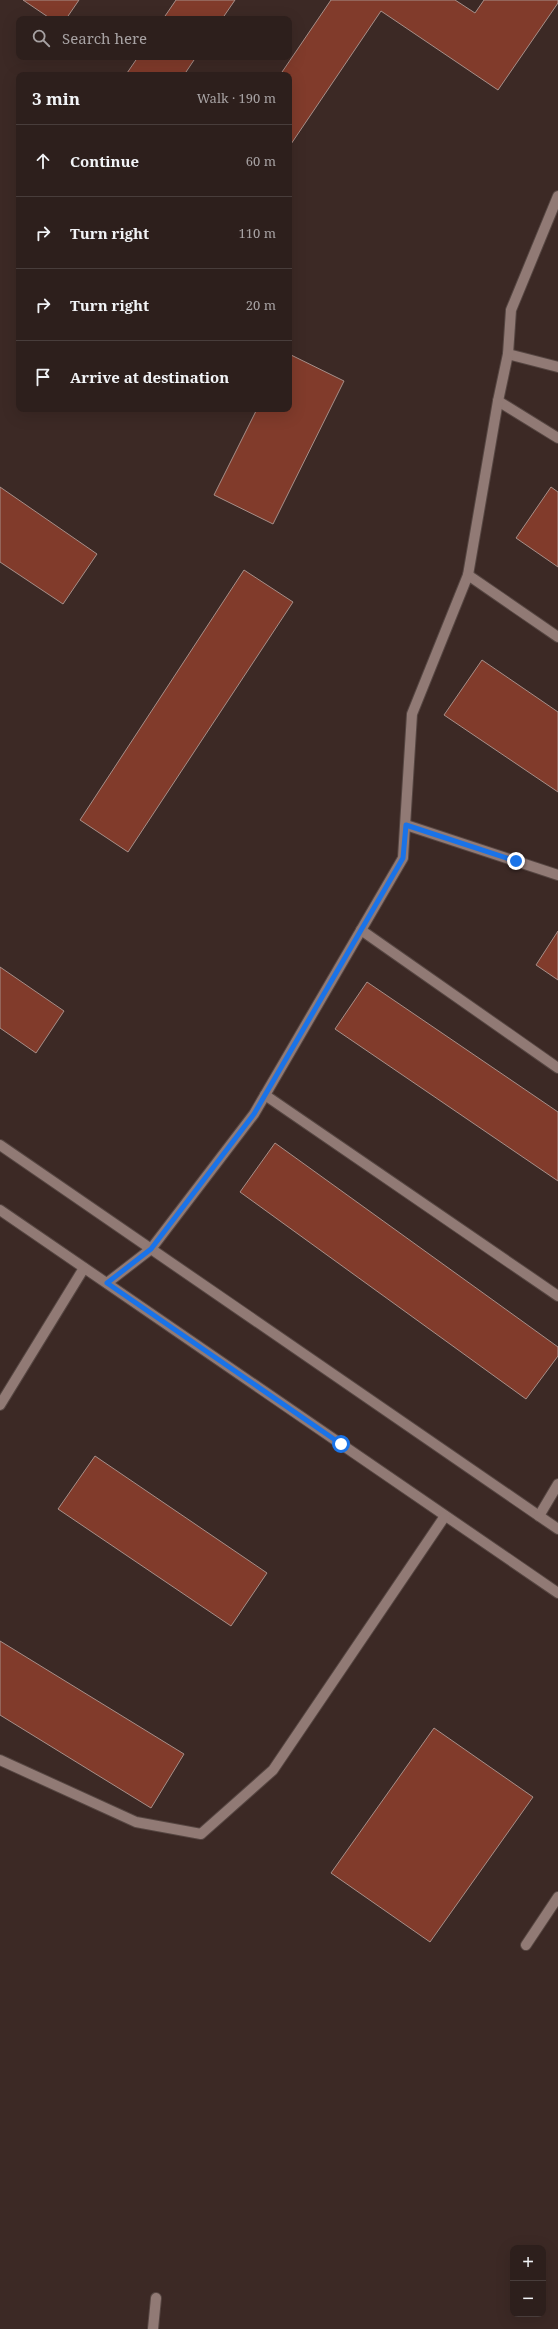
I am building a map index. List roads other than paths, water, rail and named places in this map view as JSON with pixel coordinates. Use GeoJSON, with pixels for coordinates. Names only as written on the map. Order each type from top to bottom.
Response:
{"type":"FeatureCollection","features":[{"type":"Feature","properties":{"kind":"street"},"geometry":{"type":"LineString","coordinates":[[107,1283],[151,1249],[254,1114],[403,858],[412,714],[468,575],[498,401],[508,354],[511,310],[558,196]]}},
{"type":"Feature","properties":{"kind":"street"},"geometry":{"type":"LineString","coordinates":[[508,354],[558,367]]}},
{"type":"Feature","properties":{"kind":"street"},"geometry":{"type":"LineString","coordinates":[[498,401],[558,438]]}},
{"type":"Feature","properties":{"kind":"street"},"geometry":{"type":"LineString","coordinates":[[468,575],[558,637]]}},
{"type":"Feature","properties":{"kind":"street"},"geometry":{"type":"LineString","coordinates":[[406,825],[558,875]]}},
{"type":"Feature","properties":{"kind":"street"},"geometry":{"type":"LineString","coordinates":[[361,930],[558,1068]]}},
{"type":"Feature","properties":{"kind":"street"},"geometry":{"type":"LineString","coordinates":[[265,1095],[558,1296]]}},
{"type":"Feature","properties":{"kind":"street"},"geometry":{"type":"LineString","coordinates":[[0,1145],[558,1529]]}},
{"type":"Feature","properties":{"kind":"street"},"geometry":{"type":"LineString","coordinates":[[0,1210],[558,1594]]}},
{"type":"Feature","properties":{"kind":"street"},"geometry":{"type":"LineString","coordinates":[[0,1404],[84,1268]]}},
{"type":"Feature","properties":{"kind":"street"},"geometry":{"type":"LineString","coordinates":[[539,1516],[558,1484]]}},
{"type":"Feature","properties":{"kind":"street"},"geometry":{"type":"LineString","coordinates":[[0,1760],[136,1822],[201,1834],[273,1770],[445,1516]]}},
{"type":"Feature","properties":{"kind":"street"},"geometry":{"type":"LineString","coordinates":[[526,1945],[558,1897]]}},
{"type":"Feature","properties":{"kind":"street"},"geometry":{"type":"LineString","coordinates":[[153,2329],[156,2298]]}}]}
